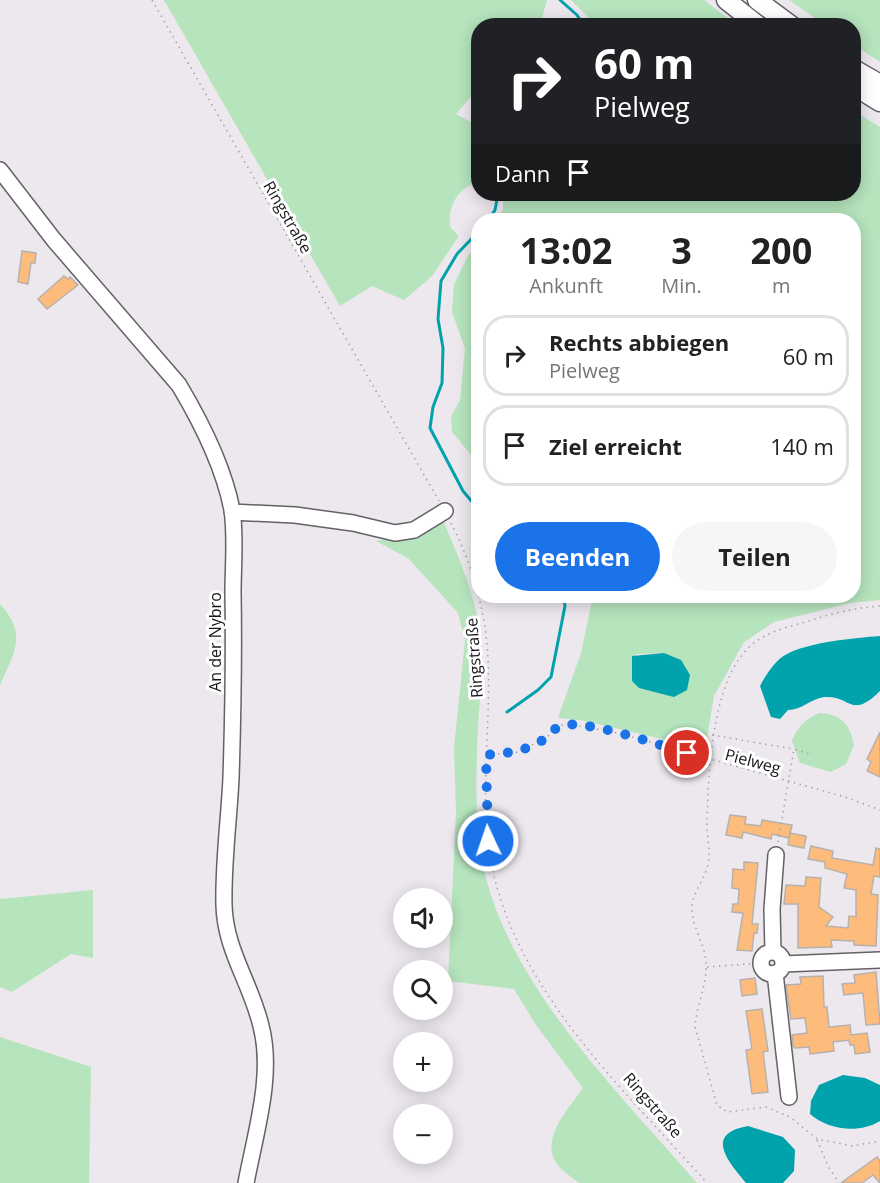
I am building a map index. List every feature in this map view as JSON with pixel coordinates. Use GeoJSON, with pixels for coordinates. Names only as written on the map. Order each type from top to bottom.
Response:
{"type":"FeatureCollection","features":[{"type":"Feature","properties":{"kind":"main road"},"geometry":{"type":"LineString","coordinates":[[726,0],[749,18]]}},
{"type":"Feature","properties":{"kind":"main road"},"geometry":{"type":"LineString","coordinates":[[758,0],[782,18]]}},
{"type":"Feature","properties":{"kind":"main road"},"geometry":{"type":"LineString","coordinates":[[861,73],[880,84]]}},
{"type":"Feature","properties":{"kind":"main road"},"geometry":{"type":"LineString","coordinates":[[861,90],[880,102]]}},
{"type":"Feature","properties":{"kind":"street","name":"An der Nybro"},"geometry":{"type":"LineString","coordinates":[[0,170],[54,240],[178,385],[192,407],[213,455],[232,512],[231,778],[224,905],[227,937],[252,994],[262,1029],[264,1062],[261,1099],[246,1183]]}},
{"type":"Feature","properties":{"kind":"street"},"geometry":{"type":"LineString","coordinates":[[232,512],[295,515],[353,523],[395,533],[414,530],[445,511]]}},
{"type":"Feature","properties":{"kind":"street"},"geometry":{"type":"LineString","coordinates":[[776,855],[772,909],[789,1097]]}},
{"type":"Feature","properties":{"kind":"street"},"geometry":{"type":"LineString","coordinates":[[761,963],[763,956],[777,963],[880,960]]}},
{"type":"Feature","properties":{"kind":"path","name":"Ringstraße"},"geometry":{"type":"LineString","coordinates":[[152,0],[445,511],[463,547],[471,570]]}},
{"type":"Feature","properties":{"kind":"path","name":"Ringstraße"},"geometry":{"type":"LineString","coordinates":[[480,603],[485,628],[488,682],[486,755],[488,841],[494,879],[511,926],[528,963],[580,1038],[707,1183]]}},
{"type":"Feature","properties":{"kind":"path"},"geometry":{"type":"LineString","coordinates":[[880,606],[850,608],[775,631],[757,641],[732,673],[712,735],[707,818],[709,864],[692,905],[706,967],[695,1027],[717,1106],[727,1112],[766,1107],[780,1111],[817,1139],[852,1146],[880,1141]]}},
{"type":"Feature","properties":{"kind":"path","name":"Pielweg"},"geometry":{"type":"LineString","coordinates":[[486,755],[519,752],[548,736],[558,726],[569,724],[618,733],[788,781],[880,810]]}},
{"type":"Feature","properties":{"kind":"path"},"geometry":{"type":"LineString","coordinates":[[712,735],[794,749],[813,755]]}},
{"type":"Feature","properties":{"kind":"path"},"geometry":{"type":"LineString","coordinates":[[776,855],[794,749]]}},
{"type":"Feature","properties":{"kind":"path"},"geometry":{"type":"LineString","coordinates":[[706,967],[761,963]]}},
{"type":"Feature","properties":{"kind":"path"},"geometry":{"type":"LineString","coordinates":[[817,1139],[828,1166],[839,1183]]}},
{"type":"Feature","properties":{"kind":"green space"},"geometry":{"type":"Polygon","coordinates":[[[164,0],[547,0],[542,18],[471,18],[471,96],[456,114],[471,122],[471,185],[459,194],[452,205],[450,227],[459,236],[432,276],[404,300],[372,286],[340,306],[164,0]]]}},
{"type":"Feature","properties":{"kind":"green space"},"geometry":{"type":"Polygon","coordinates":[[[571,0],[704,0],[728,18],[588,18],[571,0]]]}},
{"type":"Feature","properties":{"kind":"green space"},"geometry":{"type":"Polygon","coordinates":[[[789,0],[880,0],[880,62],[861,50],[861,18],[815,18],[789,0]]]}},
{"type":"Feature","properties":{"kind":"green space"},"geometry":{"type":"Polygon","coordinates":[[[861,115],[880,127],[880,600],[861,602],[861,213],[501,213],[503,201],[861,201],[861,115]]]}},
{"type":"Feature","properties":{"kind":"green space"},"geometry":{"type":"Polygon","coordinates":[[[471,252],[471,455],[452,432],[451,417],[460,400],[465,348],[452,312],[454,284],[471,252]]]}},
{"type":"Feature","properties":{"kind":"green space"},"geometry":{"type":"Polygon","coordinates":[[[442,518],[469,587],[471,603],[473,603],[480,630],[482,666],[477,743],[477,816],[484,870],[498,914],[518,956],[543,997],[572,1037],[603,1076],[697,1183],[579,1183],[564,1172],[552,1155],[554,1135],[558,1124],[583,1088],[536,1025],[514,989],[453,982],[453,960],[449,960],[450,948],[453,948],[452,888],[456,812],[454,748],[465,640],[458,613],[409,559],[376,541],[415,535],[442,518]]]}},
{"type":"Feature","properties":{"kind":"green space"},"geometry":{"type":"Polygon","coordinates":[[[592,603],[850,603],[774,622],[744,642],[714,696],[705,749],[580,720],[558,718],[581,653],[592,603]],[[664,653],[636,654],[632,681],[639,688],[664,653]]]}},
{"type":"Feature","properties":{"kind":"green space"},"geometry":{"type":"Polygon","coordinates":[[[0,604],[14,625],[16,644],[0,685],[0,604]]]}},
{"type":"Feature","properties":{"kind":"green space"},"geometry":{"type":"Polygon","coordinates":[[[819,713],[833,715],[843,721],[850,731],[854,745],[846,764],[831,772],[800,763],[792,741],[802,724],[819,713]]]}},
{"type":"Feature","properties":{"kind":"green space"},"geometry":{"type":"Polygon","coordinates":[[[93,890],[93,958],[71,954],[12,992],[0,987],[0,899],[93,890]]]}},
{"type":"Feature","properties":{"kind":"green space"},"geometry":{"type":"Polygon","coordinates":[[[0,1037],[91,1067],[89,1183],[0,1183],[0,1037]]]}},
{"type":"Feature","properties":{"kind":"water"},"geometry":{"type":"Polygon","coordinates":[[[880,636],[880,691],[870,700],[857,705],[833,697],[824,697],[788,710],[780,719],[771,717],[760,686],[771,668],[783,656],[820,644],[880,636]]]}},
{"type":"Feature","properties":{"kind":"water"},"geometry":{"type":"Polygon","coordinates":[[[664,653],[681,660],[690,675],[687,690],[674,697],[639,688],[632,681],[632,656],[664,653]]]}},
{"type":"Feature","properties":{"kind":"water"},"geometry":{"type":"Polygon","coordinates":[[[843,1075],[865,1078],[880,1085],[880,1121],[863,1128],[853,1129],[826,1124],[810,1114],[811,1101],[819,1085],[843,1075]]]}},
{"type":"Feature","properties":{"kind":"water"},"geometry":{"type":"Polygon","coordinates":[[[748,1126],[783,1137],[795,1150],[794,1171],[783,1183],[746,1183],[727,1158],[723,1142],[726,1135],[748,1126]]]}},
{"type":"Feature","properties":{"kind":"building"},"geometry":{"type":"Polygon","coordinates":[[[22,251],[36,253],[35,263],[31,263],[28,284],[18,282],[22,251]]]}},
{"type":"Feature","properties":{"kind":"building"},"geometry":{"type":"Polygon","coordinates":[[[64,276],[68,279],[70,277],[78,285],[47,309],[38,299],[64,276]]]}},
{"type":"Feature","properties":{"kind":"building"},"geometry":{"type":"Polygon","coordinates":[[[880,732],[880,777],[867,771],[871,762],[867,759],[880,732]]]}},
{"type":"Feature","properties":{"kind":"building"},"geometry":{"type":"Polygon","coordinates":[[[730,815],[746,817],[745,824],[761,826],[762,820],[792,825],[789,838],[772,834],[771,839],[743,832],[742,838],[726,835],[730,815]]]}},
{"type":"Feature","properties":{"kind":"building"},"geometry":{"type":"Polygon","coordinates":[[[790,833],[806,836],[804,848],[788,845],[790,833]]]}},
{"type":"Feature","properties":{"kind":"building"},"geometry":{"type":"Polygon","coordinates":[[[811,846],[833,851],[832,858],[873,865],[876,848],[880,849],[880,877],[874,876],[871,894],[878,895],[876,946],[854,945],[854,941],[831,940],[832,947],[798,948],[798,904],[784,904],[786,885],[805,886],[806,877],[821,878],[819,907],[833,917],[826,926],[848,928],[849,916],[856,917],[856,890],[844,888],[847,874],[825,868],[825,862],[808,859],[811,846]]]}},
{"type":"Feature","properties":{"kind":"building"},"geometry":{"type":"Polygon","coordinates":[[[744,862],[758,863],[752,924],[758,924],[757,933],[754,933],[752,951],[737,950],[743,913],[732,912],[733,904],[738,904],[739,889],[732,888],[733,869],[744,870],[744,862]]]}},
{"type":"Feature","properties":{"kind":"building"},"geometry":{"type":"Polygon","coordinates":[[[876,972],[880,1024],[866,1025],[863,993],[844,995],[842,984],[855,983],[854,975],[876,972]]]}},
{"type":"Feature","properties":{"kind":"building"},"geometry":{"type":"Polygon","coordinates":[[[823,976],[824,1007],[827,1007],[829,1027],[850,1025],[851,1035],[867,1033],[870,1052],[855,1054],[854,1045],[850,1045],[849,1040],[833,1042],[834,1051],[810,1054],[809,1047],[795,1048],[793,1046],[792,1035],[807,1033],[805,1018],[791,1019],[786,985],[801,984],[800,977],[823,976]]]}},
{"type":"Feature","properties":{"kind":"building"},"geometry":{"type":"Polygon","coordinates":[[[755,978],[757,994],[742,996],[740,980],[755,978]]]}},
{"type":"Feature","properties":{"kind":"building"},"geometry":{"type":"Polygon","coordinates":[[[762,1009],[768,1051],[763,1052],[768,1092],[752,1094],[746,1050],[752,1049],[746,1011],[762,1009]]]}},
{"type":"Feature","properties":{"kind":"building"},"geometry":{"type":"Polygon","coordinates":[[[877,1157],[880,1161],[880,1183],[873,1175],[862,1183],[841,1183],[877,1157]]]}},
{"type":"Feature","properties":{"kind":"waterway"},"geometry":{"type":"LineString","coordinates":[[560,0],[579,18]]}},
{"type":"Feature","properties":{"kind":"waterway"},"geometry":{"type":"LineString","coordinates":[[493,213],[497,201]]}},
{"type":"Feature","properties":{"kind":"waterway"},"geometry":{"type":"LineString","coordinates":[[471,239],[457,254],[441,281],[438,319],[443,348],[442,383],[433,407],[430,428],[463,491],[471,501]]}},
{"type":"Feature","properties":{"kind":"waterway"},"geometry":{"type":"LineString","coordinates":[[507,712],[538,690],[551,677],[564,603]]}},
{"type":"Feature","properties":{"kind":"route"},"geometry":{"type":"LineString","coordinates":[[488,841],[485,795],[486,755],[519,752],[534,746],[558,726],[569,724],[618,733],[687,753]]}}]}
